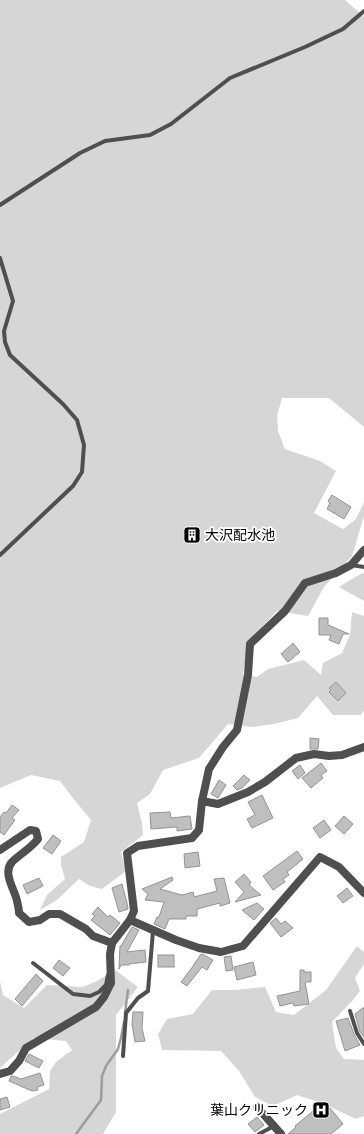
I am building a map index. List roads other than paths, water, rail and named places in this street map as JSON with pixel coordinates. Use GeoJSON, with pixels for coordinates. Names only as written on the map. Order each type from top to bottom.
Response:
{"type":"FeatureCollection","features":[{"type":"Feature","properties":{"kind":"street"},"geometry":{"type":"LineString","coordinates":[[0,1074],[10,1071],[19,1061],[26,1048],[96,1007],[104,997],[111,983],[110,954],[112,943],[130,920],[134,911],[127,853],[138,846],[192,838],[199,830],[202,801],[209,769],[223,747],[237,730],[248,675],[250,644],[285,611],[305,583],[336,573],[351,565],[364,550]]}},
{"type":"Feature","properties":{"kind":"street"},"geometry":{"type":"LineString","coordinates":[[202,801],[218,804],[248,792],[265,782],[296,758],[314,754],[329,756],[342,755],[364,747]]}},
{"type":"Feature","properties":{"kind":"street"},"geometry":{"type":"LineString","coordinates":[[0,850],[30,830],[36,831],[38,839],[11,864],[8,870],[17,900],[19,913],[30,922],[40,920],[49,914],[60,914],[93,936],[112,943]]}},
{"type":"Feature","properties":{"kind":"street"},"geometry":{"type":"LineString","coordinates":[[130,920],[176,940],[199,948],[221,952],[242,946],[320,857],[339,867],[364,893]]}},
{"type":"Feature","properties":{"kind":"street"},"geometry":{"type":"LineString","coordinates":[[257,1107],[281,1134]]}},
{"type":"Feature","properties":{"kind":"lane"},"geometry":{"type":"LineString","coordinates":[[0,205],[80,153],[105,142],[150,135],[170,124],[230,78],[305,47],[343,29],[364,11]]}},
{"type":"Feature","properties":{"kind":"lane"},"geometry":{"type":"LineString","coordinates":[[0,258],[13,301],[4,331],[5,342],[10,355],[63,404],[77,420],[84,444],[82,472],[73,486],[0,555]]}},
{"type":"Feature","properties":{"kind":"lane"},"geometry":{"type":"LineString","coordinates":[[351,565],[364,567]]}},
{"type":"Feature","properties":{"kind":"lane"},"geometry":{"type":"LineString","coordinates":[[123,1056],[126,1013],[138,998],[148,992],[153,931]]}},
{"type":"Feature","properties":{"kind":"lane"},"geometry":{"type":"LineString","coordinates":[[32,963],[73,994],[90,996],[99,992],[106,985],[110,969]]}},
{"type":"Feature","properties":{"kind":"lane"},"geometry":{"type":"LineString","coordinates":[[350,1011],[357,1033],[364,1044]]}},
{"type":"Feature","properties":{"kind":"lane"},"geometry":{"type":"LineString","coordinates":[[259,1134],[274,1126]]}},
{"type":"Feature","properties":{"kind":"waterway"},"geometry":{"type":"LineString","coordinates":[[125,1013],[128,990]]}},
{"type":"Feature","properties":{"kind":"waterway"},"geometry":{"type":"LineString","coordinates":[[76,1134],[101,1100],[102,1076],[106,1066],[118,1049],[124,1022]]}},
{"type":"Feature","properties":{"kind":"place","name":"大沢配水池"},"geometry":{"type":"Point","coordinates":[192,535]}},
{"type":"Feature","properties":{"kind":"place","name":"葉山クリニック"},"geometry":{"type":"Point","coordinates":[321,1110]}}]}
